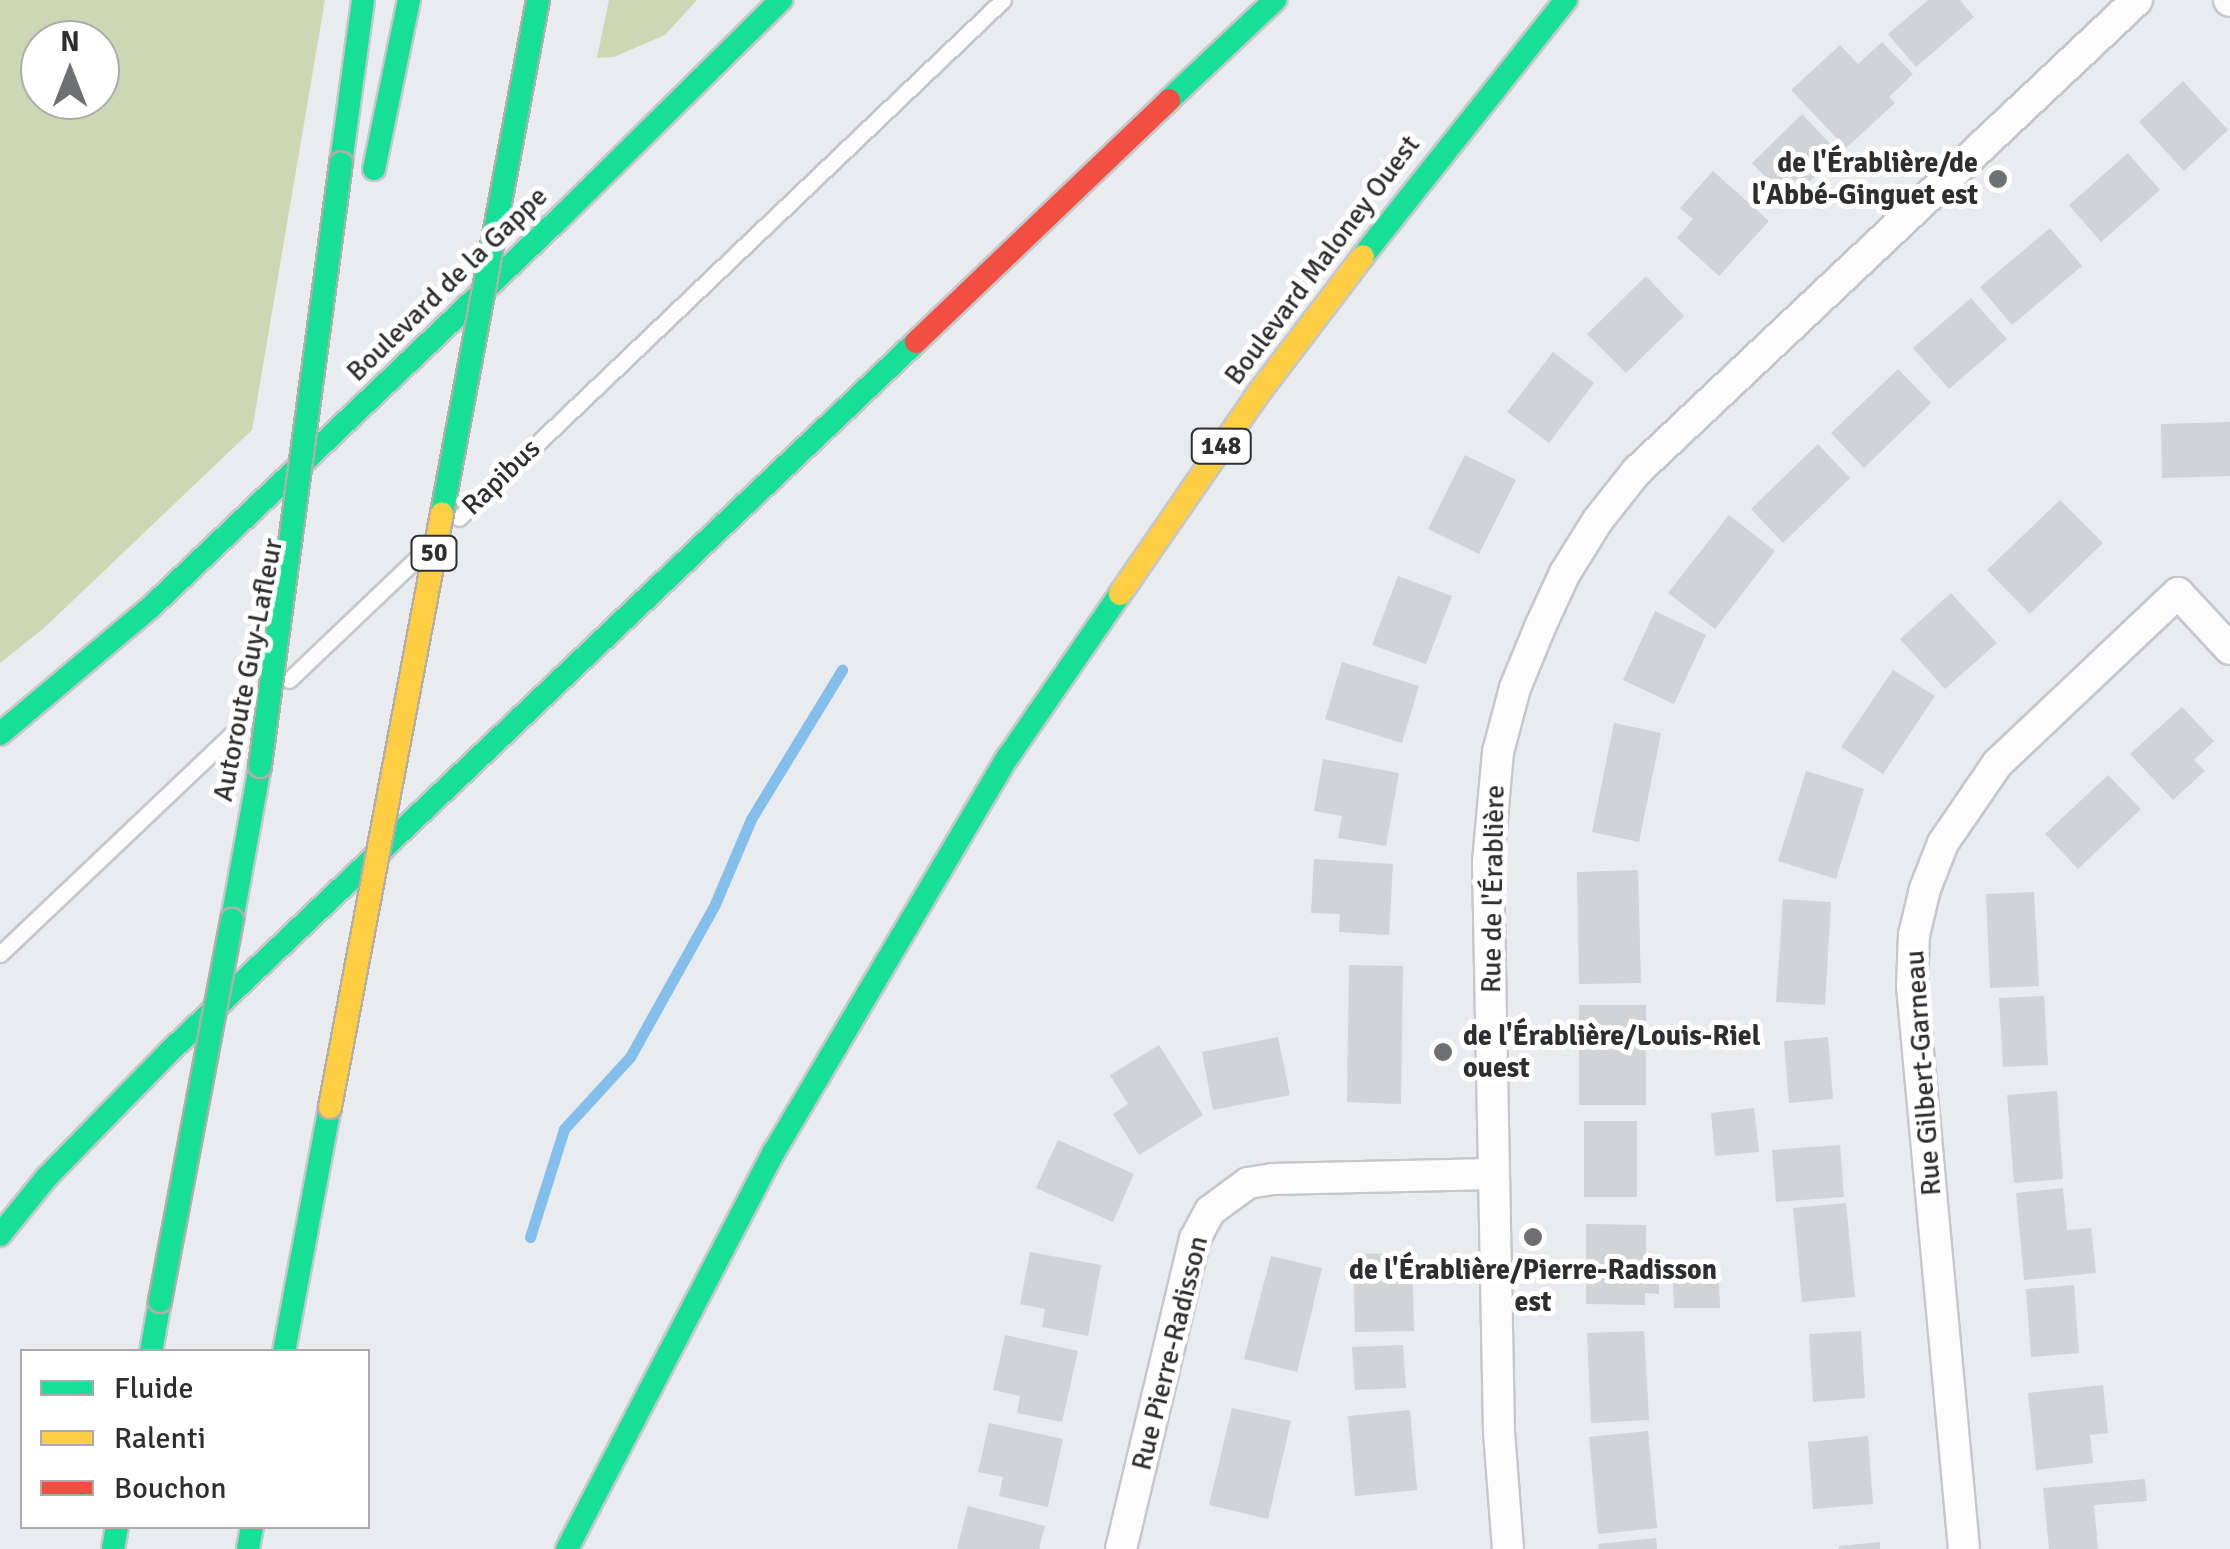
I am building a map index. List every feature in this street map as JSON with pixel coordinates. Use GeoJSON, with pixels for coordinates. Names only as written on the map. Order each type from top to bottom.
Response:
{"type":"FeatureCollection","features":[{"type":"Feature","properties":{"kind":"main road"},"geometry":{"type":"LineString","coordinates":[[260,766],[362,0]]}},
{"type":"Feature","properties":{"kind":"main road"},"geometry":{"type":"LineString","coordinates":[[372,178],[409,0]]}},
{"type":"Feature","properties":{"kind":"main road","name":"50"},"geometry":{"type":"LineString","coordinates":[[285,1349],[538,0]]}},
{"type":"Feature","properties":{"kind":"main road","name":"Boulevard de la Gappe"},"geometry":{"type":"LineString","coordinates":[[0,762],[151,607],[576,204],[781,0]]}},
{"type":"Feature","properties":{"kind":"main road"},"geometry":{"type":"LineString","coordinates":[[0,1234],[46,1177],[122,1097],[706,537],[1275,0]]}},
{"type":"Feature","properties":{"kind":"main road","name":"Boulevard Maloney Ouest"},"geometry":{"type":"LineString","coordinates":[[568,1549],[765,1169],[910,918],[1064,672],[1258,394],[1454,136],[1566,0]]}},
{"type":"Feature","properties":{"kind":"main road","name":"Autoroute Guy-Lafleur"},"geometry":{"type":"LineString","coordinates":[[151,1349],[341,342]]}},
{"type":"Feature","properties":{"kind":"main road","name":"Boulevard de la Gappe"},"geometry":{"type":"LineString","coordinates":[[0,734],[151,607]]}},
{"type":"Feature","properties":{"kind":"street","name":"Rue de l'Érablière"},"geometry":{"type":"LineString","coordinates":[[1508,1549],[1500,1464],[1490,809],[1498,752],[1515,688],[1565,573],[1598,520],[1638,471],[2137,0]]}},
{"type":"Feature","properties":{"kind":"street","name":"Rue Gilbert-Garneau"},"geometry":{"type":"LineString","coordinates":[[1964,1549],[1912,986],[1914,935],[1925,889],[1943,843],[1996,764],[2178,592],[2230,649]]}},
{"type":"Feature","properties":{"kind":"street","name":"Rue Pierre-Radisson"},"geometry":{"type":"LineString","coordinates":[[1121,1549],[1195,1239],[1210,1211],[1248,1182],[1494,1174]]}},
{"type":"Feature","properties":{"kind":"lane","name":"Rapibus"},"geometry":{"type":"LineString","coordinates":[[0,954],[1003,0]]}},
{"type":"Feature","properties":{"kind":"green space"},"geometry":{"type":"Polygon","coordinates":[[[0,0],[325,0],[252,430],[44,628],[0,663],[0,0]]]}},
{"type":"Feature","properties":{"kind":"green space"},"geometry":{"type":"Polygon","coordinates":[[[609,0],[697,0],[665,35],[614,57],[597,58],[609,0]]]}},
{"type":"Feature","properties":{"kind":"building"},"geometry":{"type":"Polygon","coordinates":[[[1928,0],[1960,0],[1974,17],[1916,67],[1888,34],[1928,0]]]}},
{"type":"Feature","properties":{"kind":"building"},"geometry":{"type":"Polygon","coordinates":[[[1882,42],[1913,74],[1889,97],[1895,103],[1846,148],[1791,90],[1840,45],[1858,64],[1882,42]]]}},
{"type":"Feature","properties":{"kind":"building"},"geometry":{"type":"Polygon","coordinates":[[[2183,81],[2228,130],[2184,171],[2139,122],[2183,81]]]}},
{"type":"Feature","properties":{"kind":"building"},"geometry":{"type":"Polygon","coordinates":[[[1802,114],[1839,153],[1789,201],[1752,163],[1802,114]]]}},
{"type":"Feature","properties":{"kind":"building"},"geometry":{"type":"Polygon","coordinates":[[[2128,153],[2160,190],[2101,242],[2069,205],[2128,153]]]}},
{"type":"Feature","properties":{"kind":"building"},"geometry":{"type":"Polygon","coordinates":[[[1713,171],[1769,221],[1719,276],[1677,238],[1693,219],[1680,208],[1713,171]]]}},
{"type":"Feature","properties":{"kind":"building"},"geometry":{"type":"Polygon","coordinates":[[[2050,228],[2082,266],[2012,325],[1980,287],[2050,228]]]}},
{"type":"Feature","properties":{"kind":"building"},"geometry":{"type":"Polygon","coordinates":[[[1646,276],[1684,316],[1626,373],[1587,334],[1646,276]]]}},
{"type":"Feature","properties":{"kind":"building"},"geometry":{"type":"Polygon","coordinates":[[[1971,298],[2007,339],[1949,389],[1913,348],[1971,298]]]}},
{"type":"Feature","properties":{"kind":"building"},"geometry":{"type":"Polygon","coordinates":[[[1553,352],[1594,383],[1549,443],[1507,412],[1553,352]]]}},
{"type":"Feature","properties":{"kind":"building"},"geometry":{"type":"Polygon","coordinates":[[[1898,369],[1931,403],[1864,468],[1831,433],[1898,369]]]}},
{"type":"Feature","properties":{"kind":"building"},"geometry":{"type":"Polygon","coordinates":[[[2230,422],[2230,476],[2162,478],[2161,424],[2230,422]]]}},
{"type":"Feature","properties":{"kind":"building"},"geometry":{"type":"Polygon","coordinates":[[[1818,444],[1850,478],[1783,543],[1751,509],[1818,444]]]}},
{"type":"Feature","properties":{"kind":"building"},"geometry":{"type":"Polygon","coordinates":[[[1465,455],[1516,480],[1479,554],[1428,529],[1465,455]]]}},
{"type":"Feature","properties":{"kind":"building"},"geometry":{"type":"Polygon","coordinates":[[[2060,500],[2103,543],[2030,614],[1987,570],[2060,500]]]}},
{"type":"Feature","properties":{"kind":"building"},"geometry":{"type":"Polygon","coordinates":[[[1729,515],[1775,551],[1715,629],[1668,593],[1729,515]]]}},
{"type":"Feature","properties":{"kind":"building"},"geometry":{"type":"Polygon","coordinates":[[[1398,576],[1452,596],[1426,664],[1372,645],[1398,576]]]}},
{"type":"Feature","properties":{"kind":"building"},"geometry":{"type":"Polygon","coordinates":[[[1951,593],[1997,643],[1945,689],[1900,639],[1951,593]]]}},
{"type":"Feature","properties":{"kind":"building"},"geometry":{"type":"Polygon","coordinates":[[[1655,611],[1706,635],[1674,704],[1623,680],[1655,611]]]}},
{"type":"Feature","properties":{"kind":"building"},"geometry":{"type":"Polygon","coordinates":[[[1342,662],[1419,686],[1402,743],[1325,719],[1342,662]]]}},
{"type":"Feature","properties":{"kind":"building"},"geometry":{"type":"Polygon","coordinates":[[[1893,670],[1935,696],[1883,774],[1841,747],[1893,670]]]}},
{"type":"Feature","properties":{"kind":"building"},"geometry":{"type":"Polygon","coordinates":[[[2182,707],[2214,741],[2194,760],[2205,771],[2173,800],[2130,754],[2182,707]]]}},
{"type":"Feature","properties":{"kind":"building"},"geometry":{"type":"Polygon","coordinates":[[[1614,723],[1661,733],[1639,842],[1592,832],[1614,723]]]}},
{"type":"Feature","properties":{"kind":"building"},"geometry":{"type":"Polygon","coordinates":[[[1323,759],[1399,773],[1386,846],[1338,838],[1342,816],[1314,811],[1323,759]]]}},
{"type":"Feature","properties":{"kind":"building"},"geometry":{"type":"Polygon","coordinates":[[[1806,771],[1864,789],[1836,879],[1778,861],[1806,771]]]}},
{"type":"Feature","properties":{"kind":"building"},"geometry":{"type":"Polygon","coordinates":[[[2108,775],[2141,809],[2078,869],[2045,834],[2108,775]]]}},
{"type":"Feature","properties":{"kind":"building"},"geometry":{"type":"Polygon","coordinates":[[[1314,859],[1393,864],[1389,935],[1339,932],[1340,914],[1311,913],[1314,859]]]}},
{"type":"Feature","properties":{"kind":"building"},"geometry":{"type":"Polygon","coordinates":[[[1638,870],[1641,983],[1579,984],[1577,872],[1638,870]]]}},
{"type":"Feature","properties":{"kind":"building"},"geometry":{"type":"Polygon","coordinates":[[[2034,892],[2039,986],[1990,988],[1986,894],[2034,892]]]}},
{"type":"Feature","properties":{"kind":"building"},"geometry":{"type":"Polygon","coordinates":[[[1783,899],[1831,902],[1825,1005],[1776,1002],[1783,899]]]}},
{"type":"Feature","properties":{"kind":"building"},"geometry":{"type":"Polygon","coordinates":[[[1349,965],[1403,966],[1401,1104],[1347,1102],[1349,965]]]}},
{"type":"Feature","properties":{"kind":"building"},"geometry":{"type":"Polygon","coordinates":[[[2044,996],[2048,1065],[2003,1067],[1999,998],[2044,996]]]}},
{"type":"Feature","properties":{"kind":"building"},"geometry":{"type":"Polygon","coordinates":[[[1579,1005],[1646,1005],[1646,1105],[1579,1105],[1579,1005]]]}},
{"type":"Feature","properties":{"kind":"building"},"geometry":{"type":"Polygon","coordinates":[[[1278,1037],[1290,1095],[1213,1110],[1202,1052],[1278,1037]]]}},
{"type":"Feature","properties":{"kind":"building"},"geometry":{"type":"Polygon","coordinates":[[[1828,1037],[1833,1099],[1789,1103],[1784,1041],[1828,1037]]]}},
{"type":"Feature","properties":{"kind":"building"},"geometry":{"type":"Polygon","coordinates":[[[1159,1045],[1203,1115],[1139,1155],[1113,1114],[1128,1104],[1110,1075],[1159,1045]]]}},
{"type":"Feature","properties":{"kind":"building"},"geometry":{"type":"Polygon","coordinates":[[[2057,1091],[2063,1179],[2014,1183],[2007,1095],[2057,1091]]]}},
{"type":"Feature","properties":{"kind":"building"},"geometry":{"type":"Polygon","coordinates":[[[1754,1108],[1759,1152],[1715,1156],[1711,1113],[1754,1108]]]}},
{"type":"Feature","properties":{"kind":"building"},"geometry":{"type":"Polygon","coordinates":[[[1584,1121],[1637,1121],[1637,1197],[1584,1197],[1584,1121]]]}},
{"type":"Feature","properties":{"kind":"building"},"geometry":{"type":"Polygon","coordinates":[[[1058,1140],[1134,1174],[1113,1222],[1036,1188],[1058,1140]]]}},
{"type":"Feature","properties":{"kind":"building"},"geometry":{"type":"Polygon","coordinates":[[[1840,1145],[1844,1197],[1776,1202],[1772,1150],[1840,1145]]]}},
{"type":"Feature","properties":{"kind":"building"},"geometry":{"type":"Polygon","coordinates":[[[2063,1188],[2067,1230],[2091,1228],[2096,1273],[2024,1280],[2016,1193],[2063,1188]]]}},
{"type":"Feature","properties":{"kind":"building"},"geometry":{"type":"Polygon","coordinates":[[[1846,1203],[1855,1297],[1802,1302],[1793,1208],[1846,1203]]]}},
{"type":"Feature","properties":{"kind":"building"},"geometry":{"type":"Polygon","coordinates":[[[1586,1224],[1646,1225],[1646,1258],[1659,1259],[1659,1294],[1645,1293],[1645,1305],[1586,1304],[1586,1224]]]}},
{"type":"Feature","properties":{"kind":"building"},"geometry":{"type":"Polygon","coordinates":[[[1030,1252],[1101,1265],[1088,1336],[1042,1327],[1045,1309],[1020,1304],[1030,1252]]]}},
{"type":"Feature","properties":{"kind":"building"},"geometry":{"type":"Polygon","coordinates":[[[1412,1253],[1414,1331],[1355,1332],[1353,1254],[1412,1253]]]}},
{"type":"Feature","properties":{"kind":"building"},"geometry":{"type":"Polygon","coordinates":[[[1271,1256],[1322,1268],[1297,1372],[1244,1359],[1271,1256]]]}},
{"type":"Feature","properties":{"kind":"building"},"geometry":{"type":"Polygon","coordinates":[[[1672,1263],[1718,1263],[1720,1308],[1674,1308],[1672,1263]]]}},
{"type":"Feature","properties":{"kind":"building"},"geometry":{"type":"Polygon","coordinates":[[[2074,1285],[2079,1353],[2031,1357],[2026,1289],[2074,1285]]]}},
{"type":"Feature","properties":{"kind":"building"},"geometry":{"type":"Polygon","coordinates":[[[1644,1331],[1649,1420],[1591,1423],[1587,1333],[1644,1331]]]}},
{"type":"Feature","properties":{"kind":"building"},"geometry":{"type":"Polygon","coordinates":[[[1861,1331],[1865,1398],[1813,1402],[1809,1334],[1861,1331]]]}},
{"type":"Feature","properties":{"kind":"building"},"geometry":{"type":"Polygon","coordinates":[[[1005,1335],[1078,1351],[1062,1422],[1017,1413],[1020,1396],[993,1390],[1005,1335]]]}},
{"type":"Feature","properties":{"kind":"building"},"geometry":{"type":"Polygon","coordinates":[[[1403,1345],[1406,1388],[1355,1390],[1352,1347],[1403,1345]]]}},
{"type":"Feature","properties":{"kind":"building"},"geometry":{"type":"Polygon","coordinates":[[[2103,1385],[2108,1433],[2090,1435],[2093,1463],[2036,1470],[2028,1393],[2103,1385]]]}},
{"type":"Feature","properties":{"kind":"building"},"geometry":{"type":"Polygon","coordinates":[[[1232,1408],[1291,1421],[1268,1519],[1209,1505],[1232,1408]]]}},
{"type":"Feature","properties":{"kind":"building"},"geometry":{"type":"Polygon","coordinates":[[[1410,1410],[1417,1490],[1355,1496],[1348,1416],[1410,1410]]]}},
{"type":"Feature","properties":{"kind":"building"},"geometry":{"type":"Polygon","coordinates":[[[989,1423],[1063,1439],[1048,1507],[999,1496],[1003,1477],[978,1472],[989,1423]]]}},
{"type":"Feature","properties":{"kind":"building"},"geometry":{"type":"Polygon","coordinates":[[[1648,1431],[1657,1528],[1598,1534],[1589,1437],[1648,1431]]]}},
{"type":"Feature","properties":{"kind":"building"},"geometry":{"type":"Polygon","coordinates":[[[1868,1436],[1873,1504],[1813,1509],[1808,1442],[1868,1436]]]}},
{"type":"Feature","properties":{"kind":"building"},"geometry":{"type":"Polygon","coordinates":[[[2145,1479],[2147,1501],[2094,1505],[2098,1549],[2049,1549],[2043,1488],[2145,1479]]]}},
{"type":"Feature","properties":{"kind":"building"},"geometry":{"type":"Polygon","coordinates":[[[968,1506],[1045,1526],[1039,1549],[957,1549],[968,1506]]]}},
{"type":"Feature","properties":{"kind":"building"},"geometry":{"type":"Polygon","coordinates":[[[1656,1538],[1657,1549],[1599,1549],[1598,1544],[1656,1538]]]}},
{"type":"Feature","properties":{"kind":"building"},"geometry":{"type":"Polygon","coordinates":[[[1880,1542],[1880,1549],[1839,1549],[1839,1546],[1880,1542]]]}},
{"type":"Feature","properties":{"kind":"waterway"},"geometry":{"type":"LineString","coordinates":[[530,1237],[564,1129],[630,1057],[715,904],[751,819],[842,670]]}},
{"type":"Feature","properties":{"kind":"traffic: fast"},"geometry":{"type":"LineString","coordinates":[[341,163],[363,0]]}},
{"type":"Feature","properties":{"kind":"traffic: fast"},"geometry":{"type":"LineString","coordinates":[[374,169],[409,0]]}},
{"type":"Feature","properties":{"kind":"traffic: fast"},"geometry":{"type":"LineString","coordinates":[[442,513],[538,0]]}},
{"type":"Feature","properties":{"kind":"traffic: fast"},"geometry":{"type":"LineString","coordinates":[[0,734],[151,607],[562,216],[781,0]]}},
{"type":"Feature","properties":{"kind":"traffic: fast"},"geometry":{"type":"LineString","coordinates":[[1169,100],[1275,0]]}},
{"type":"Feature","properties":{"kind":"traffic: fast"},"geometry":{"type":"LineString","coordinates":[[1363,256],[1566,0]]}},
{"type":"Feature","properties":{"kind":"traffic: fast"},"geometry":{"type":"LineString","coordinates":[[260,766],[341,163]]}},
{"type":"Feature","properties":{"kind":"traffic: fast"},"geometry":{"type":"LineString","coordinates":[[0,1235],[47,1177],[168,1053],[916,342]]}},
{"type":"Feature","properties":{"kind":"traffic: fast"},"geometry":{"type":"LineString","coordinates":[[567,1549],[774,1152],[1008,757],[1120,594]]}},
{"type":"Feature","properties":{"kind":"traffic: fast"},"geometry":{"type":"LineString","coordinates":[[232,920],[260,766]]}},
{"type":"Feature","properties":{"kind":"traffic: fast"},"geometry":{"type":"LineString","coordinates":[[160,1301],[232,920]]}},
{"type":"Feature","properties":{"kind":"traffic: fast"},"geometry":{"type":"LineString","coordinates":[[285,1349],[330,1107]]}},
{"type":"Feature","properties":{"kind":"traffic: fast"},"geometry":{"type":"LineString","coordinates":[[152,1349],[160,1301]]}},
{"type":"Feature","properties":{"kind":"traffic: fast"},"geometry":{"type":"LineString","coordinates":[[113,1549],[116,1529]]}},
{"type":"Feature","properties":{"kind":"traffic: fast"},"geometry":{"type":"LineString","coordinates":[[248,1549],[251,1529]]}},
{"type":"Feature","properties":{"kind":"traffic: slow"},"geometry":{"type":"LineString","coordinates":[[1120,594],[1258,394],[1363,256]]}},
{"type":"Feature","properties":{"kind":"traffic: slow"},"geometry":{"type":"LineString","coordinates":[[330,1107],[442,513]]}},
{"type":"Feature","properties":{"kind":"traffic: jam"},"geometry":{"type":"LineString","coordinates":[[916,342],[1169,100]]}},
{"type":"Feature","properties":{"kind":"place","name":"de l'Érablière/de l'Abbé-Ginguet est"},"geometry":{"type":"Point","coordinates":[1998,179]}},
{"type":"Feature","properties":{"kind":"place","name":"de l'Érablière/Louis-Riel ouest"},"geometry":{"type":"Point","coordinates":[1443,1052]}},
{"type":"Feature","properties":{"kind":"place","name":"de l'Érablière/Pierre-Radisson est"},"geometry":{"type":"Point","coordinates":[1533,1237]}}]}
